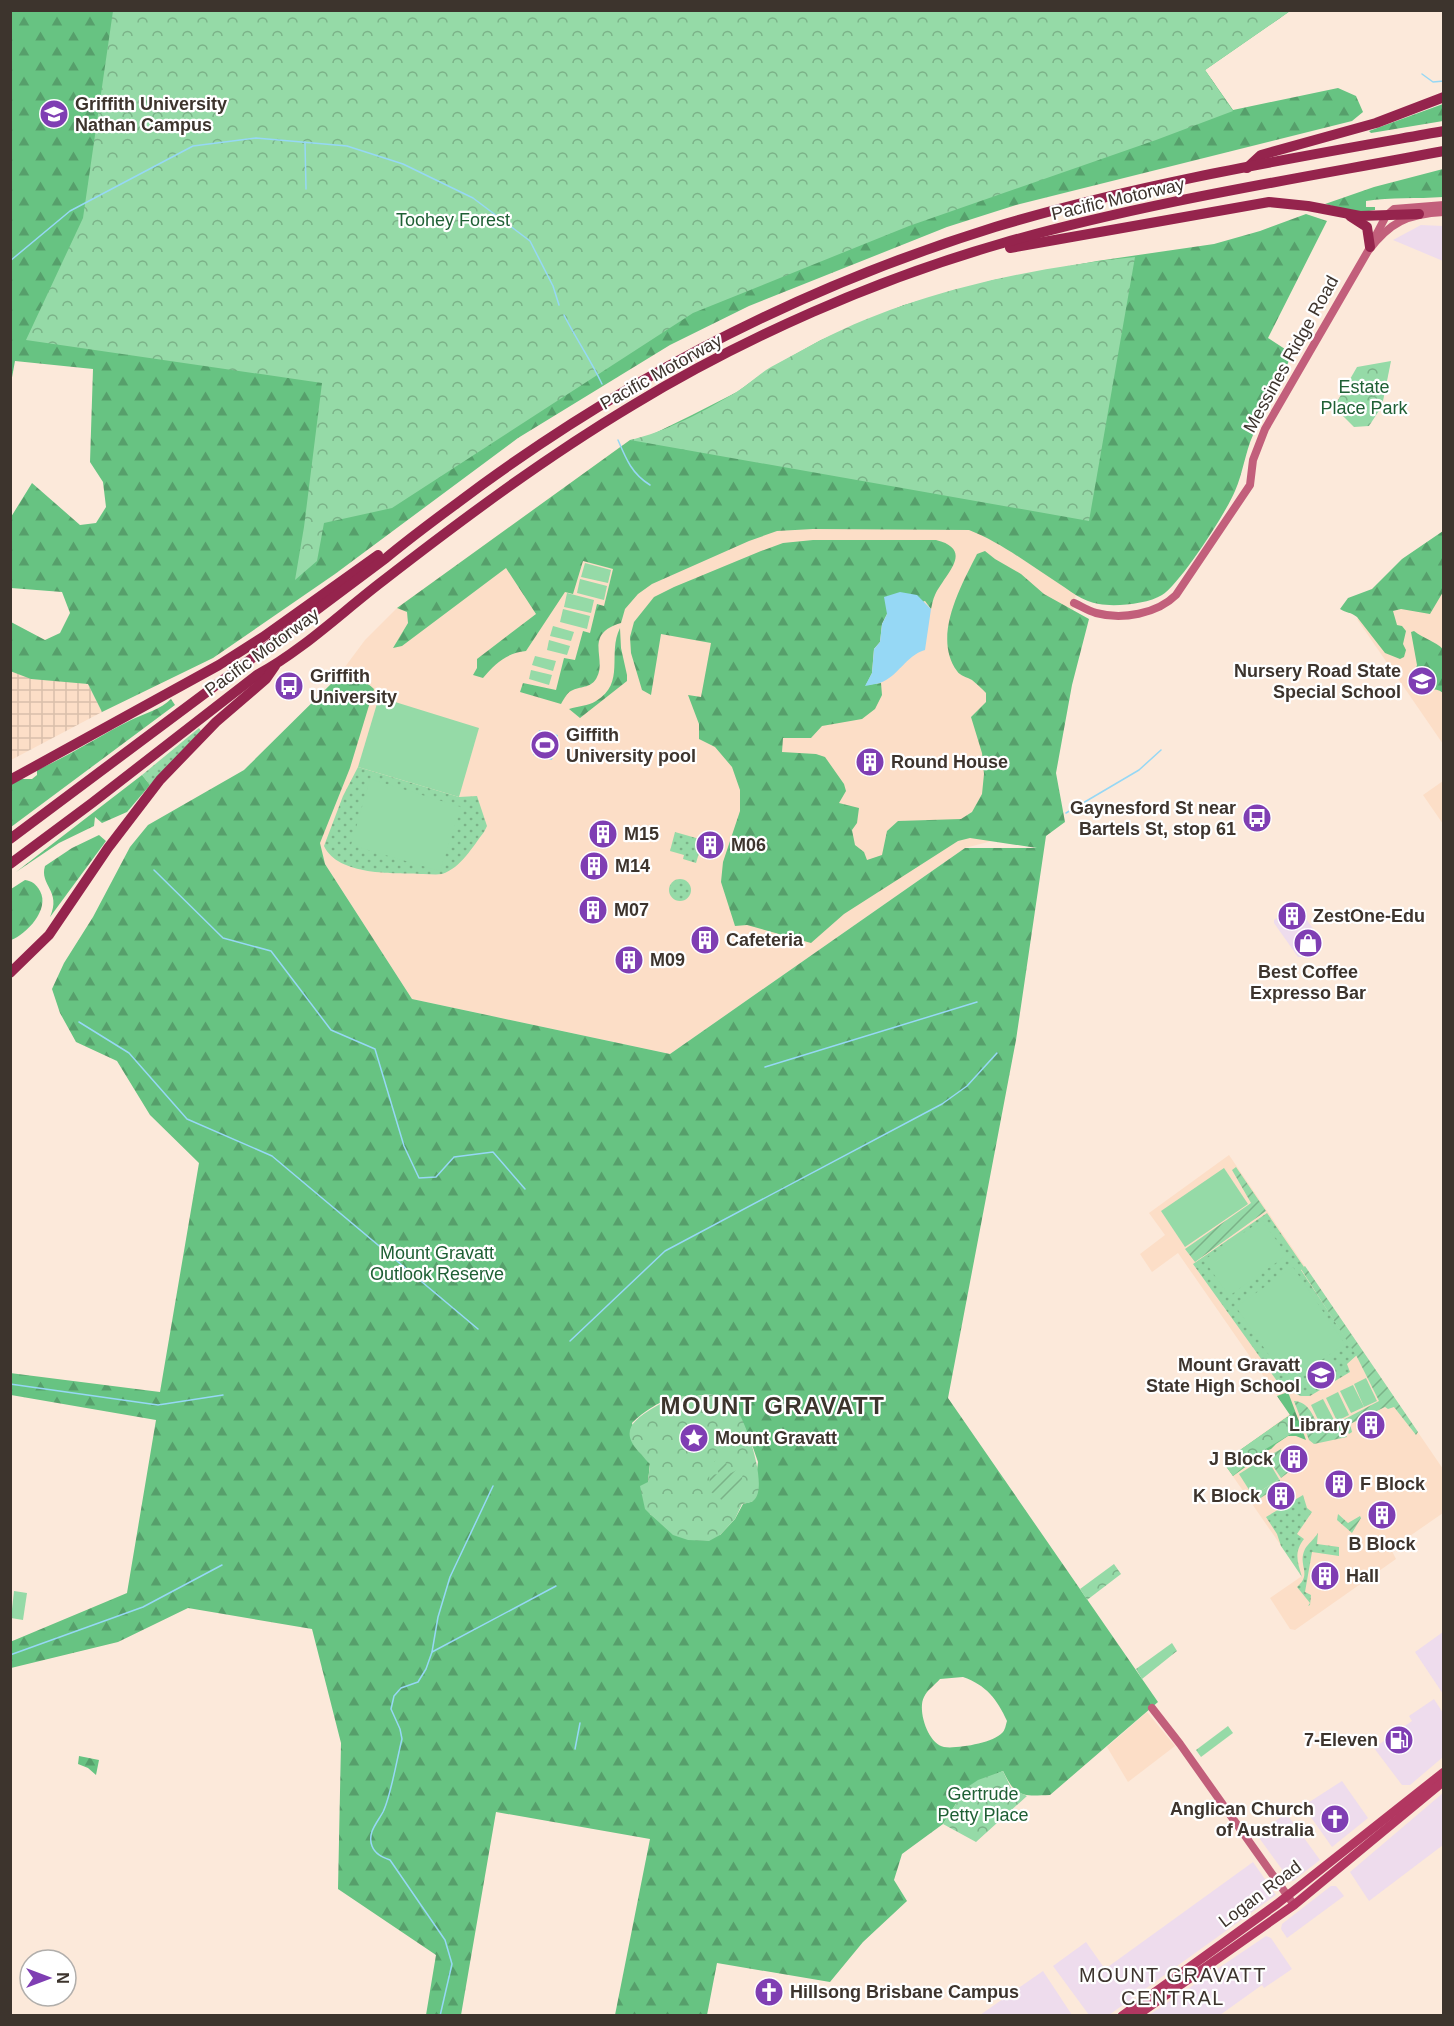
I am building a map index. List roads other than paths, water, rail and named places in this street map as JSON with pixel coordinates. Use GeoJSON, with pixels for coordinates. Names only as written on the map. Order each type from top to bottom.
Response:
{"type":"FeatureCollection","features":[{"type":"Feature","properties":{"kind":"highway"},"geometry":{"type":"LineString","coordinates":[[1246,168],[1261,155],[1376,123],[1443,97]]}},
{"type":"Feature","properties":{"kind":"highway","name":"Pacific Motorway"},"geometry":{"type":"LineString","coordinates":[[10,839],[409,539],[522,457],[586,414],[671,363],[772,313],[908,256],[994,228],[1118,195],[1443,131]]}},
{"type":"Feature","properties":{"kind":"highway","name":"Pacific Motorway"},"geometry":{"type":"LineString","coordinates":[[10,864],[256,675],[277,664],[386,579],[555,454],[635,403],[728,353],[807,315],[885,283],[999,244],[1115,215],[1443,151]]}},
{"type":"Feature","properties":{"kind":"highway"},"geometry":{"type":"LineString","coordinates":[[978,252],[991,253],[1258,203],[1281,202],[1345,214],[1386,216],[1419,214]]}},
{"type":"Feature","properties":{"kind":"highway"},"geometry":{"type":"LineString","coordinates":[[1345,214],[1365,225],[1369,234],[1369,249]]}},
{"type":"Feature","properties":{"kind":"highway"},"geometry":{"type":"LineString","coordinates":[[10,780],[219,665],[263,637],[396,543],[409,539]]}},
{"type":"Feature","properties":{"kind":"highway"},"geometry":{"type":"LineString","coordinates":[[10,973],[49,935],[108,848],[160,780],[197,740],[266,679],[277,664]]}},
{"type":"Feature","properties":{"kind":"highway"},"geometry":{"type":"LineString","coordinates":[[10,964],[25,957]]}},
{"type":"Feature","properties":{"kind":"main road","name":"Logan Road"},"geometry":{"type":"LineString","coordinates":[[1122,2016],[1287,1896],[1443,1772]]}},
{"type":"Feature","properties":{"kind":"main road","name":"Logan Road"},"geometry":{"type":"LineString","coordinates":[[1136,2016],[1294,1905],[1443,1781]]}},
{"type":"Feature","properties":{"kind":"street"},"geometry":{"type":"LineString","coordinates":[[1386,216],[1398,207],[1443,205]]}},
{"type":"Feature","properties":{"kind":"street","name":"Messines Ridge Road"},"geometry":{"type":"LineString","coordinates":[[1369,249],[1391,226],[1419,214],[1443,212]]}},
{"type":"Feature","properties":{"kind":"street","name":"Messines Ridge Road"},"geometry":{"type":"LineString","coordinates":[[1074,603],[1094,613],[1128,615],[1168,603],[1180,592],[1250,485],[1253,460],[1262,437],[1386,216]]}},
{"type":"Feature","properties":{"kind":"street"},"geometry":{"type":"LineString","coordinates":[[1152,1708],[1294,1905]]}},
{"type":"Feature","properties":{"kind":"water"},"geometry":{"type":"Polygon","coordinates":[[[900,592],[917,595],[931,609],[925,650],[912,657],[887,680],[865,686],[872,673],[874,649],[880,642],[882,624],[887,614],[884,597],[900,592]]]}},
{"type":"Feature","properties":{"kind":"water","name":"Giffith University pool"},"geometry":{"type":"Polygon","coordinates":[[[539,730],[558,735],[552,760],[533,755],[539,730]]]}},
{"type":"Feature","properties":{"kind":"waterway"},"geometry":{"type":"LineString","coordinates":[[1422,74],[1433,82],[1444,81]]}},
{"type":"Feature","properties":{"kind":"waterway"},"geometry":{"type":"LineString","coordinates":[[10,261],[70,211],[193,146],[256,138],[347,146],[403,164],[473,198],[530,241],[553,286],[559,305]]}},
{"type":"Feature","properties":{"kind":"waterway"},"geometry":{"type":"LineString","coordinates":[[305,142],[306,189]]}},
{"type":"Feature","properties":{"kind":"waterway"},"geometry":{"type":"LineString","coordinates":[[564,315],[602,384]]}},
{"type":"Feature","properties":{"kind":"waterway"},"geometry":{"type":"LineString","coordinates":[[618,440],[634,471],[650,485]]}},
{"type":"Feature","properties":{"kind":"waterway"},"geometry":{"type":"LineString","coordinates":[[1066,813],[1139,770],[1161,750]]}},
{"type":"Feature","properties":{"kind":"waterway"},"geometry":{"type":"LineString","coordinates":[[154,870],[223,938],[271,951],[331,1030],[375,1049],[404,1146],[419,1178],[436,1177],[454,1157],[493,1152],[525,1189]]}},
{"type":"Feature","properties":{"kind":"waterway"},"geometry":{"type":"LineString","coordinates":[[765,1067],[977,1002]]}},
{"type":"Feature","properties":{"kind":"waterway"},"geometry":{"type":"LineString","coordinates":[[79,1022],[129,1053],[187,1119],[272,1156],[478,1329]]}},
{"type":"Feature","properties":{"kind":"waterway"},"geometry":{"type":"LineString","coordinates":[[570,1341],[665,1251],[942,1104],[967,1086],[997,1053]]}},
{"type":"Feature","properties":{"kind":"waterway"},"geometry":{"type":"LineString","coordinates":[[10,1384],[158,1405],[223,1395]]}},
{"type":"Feature","properties":{"kind":"waterway"},"geometry":{"type":"LineString","coordinates":[[440,2016],[452,1964],[445,1940],[390,1860],[375,1851],[371,1837],[373,1828],[389,1797],[402,1739],[391,1709],[394,1696],[401,1688],[418,1682],[426,1669],[450,1577],[493,1486]]}},
{"type":"Feature","properties":{"kind":"waterway"},"geometry":{"type":"LineString","coordinates":[[10,1655],[143,1607],[222,1565]]}},
{"type":"Feature","properties":{"kind":"waterway"},"geometry":{"type":"LineString","coordinates":[[432,1652],[556,1586]]}},
{"type":"Feature","properties":{"kind":"waterway"},"geometry":{"type":"LineString","coordinates":[[575,1749],[580,1723]]}},
{"type":"Feature","properties":{"kind":"place","name":"Griffith University Nathan Campus"},"geometry":{"type":"Point","coordinates":[54,114]}},
{"type":"Feature","properties":{"kind":"place","name":"Nursery Road State Special School"},"geometry":{"type":"Point","coordinates":[1422,681]}},
{"type":"Feature","properties":{"kind":"place","name":"Griffith University"},"geometry":{"type":"Point","coordinates":[289,686]}},
{"type":"Feature","properties":{"kind":"place","name":"Giffith University pool"},"geometry":{"type":"Point","coordinates":[545,745]}},
{"type":"Feature","properties":{"kind":"place","name":"Round House"},"geometry":{"type":"Point","coordinates":[870,762]}},
{"type":"Feature","properties":{"kind":"place","name":"Gaynesford St near Bartels St, stop 61"},"geometry":{"type":"Point","coordinates":[1257,818]}},
{"type":"Feature","properties":{"kind":"place","name":"M15"},"geometry":{"type":"Point","coordinates":[603,834]}},
{"type":"Feature","properties":{"kind":"place","name":"M06"},"geometry":{"type":"Point","coordinates":[710,845]}},
{"type":"Feature","properties":{"kind":"place","name":"M14"},"geometry":{"type":"Point","coordinates":[594,866]}},
{"type":"Feature","properties":{"kind":"place","name":"M07"},"geometry":{"type":"Point","coordinates":[593,910]}},
{"type":"Feature","properties":{"kind":"place","name":"ZestOne-Edu"},"geometry":{"type":"Point","coordinates":[1292,916]}},
{"type":"Feature","properties":{"kind":"place","name":"Cafeteria"},"geometry":{"type":"Point","coordinates":[705,940]}},
{"type":"Feature","properties":{"kind":"place","name":"Best Coffee Expresso Bar"},"geometry":{"type":"Point","coordinates":[1308,943]}},
{"type":"Feature","properties":{"kind":"place","name":"M09"},"geometry":{"type":"Point","coordinates":[629,960]}},
{"type":"Feature","properties":{"kind":"place","name":"Mount Gravatt State High School"},"geometry":{"type":"Point","coordinates":[1321,1375]}},
{"type":"Feature","properties":{"kind":"place","name":"Library"},"geometry":{"type":"Point","coordinates":[1371,1425]}},
{"type":"Feature","properties":{"kind":"place","name":"Mount Gravatt"},"geometry":{"type":"Point","coordinates":[694,1438]}},
{"type":"Feature","properties":{"kind":"place","name":"J Block"},"geometry":{"type":"Point","coordinates":[1294,1459]}},
{"type":"Feature","properties":{"kind":"place","name":"F Block"},"geometry":{"type":"Point","coordinates":[1339,1484]}},
{"type":"Feature","properties":{"kind":"place","name":"K Block"},"geometry":{"type":"Point","coordinates":[1281,1496]}},
{"type":"Feature","properties":{"kind":"place","name":"B Block"},"geometry":{"type":"Point","coordinates":[1382,1515]}},
{"type":"Feature","properties":{"kind":"place","name":"Hall"},"geometry":{"type":"Point","coordinates":[1325,1576]}},
{"type":"Feature","properties":{"kind":"place","name":"7-Eleven"},"geometry":{"type":"Point","coordinates":[1399,1740]}},
{"type":"Feature","properties":{"kind":"place","name":"Anglican Church of Australia"},"geometry":{"type":"Point","coordinates":[1335,1819]}},
{"type":"Feature","properties":{"kind":"place","name":"Hillsong Brisbane Campus"},"geometry":{"type":"Point","coordinates":[769,1992]}},
{"type":"Feature","properties":{"kind":"district","name":"MOUNT GRAVATT"},"geometry":{"type":"Point","coordinates":[773,1406]}},
{"type":"Feature","properties":{"kind":"district","name":"MOUNT GRAVATT CENTRAL"},"geometry":{"type":"Point","coordinates":[1173,1986]}},
{"type":"Feature","properties":{"kind":"park label","name":"Toohey Forest"},"geometry":{"type":"Point","coordinates":[453,220]}},
{"type":"Feature","properties":{"kind":"park label","name":"Estate Place Park"},"geometry":{"type":"Point","coordinates":[1364,397]}},
{"type":"Feature","properties":{"kind":"park label","name":"Mount Gravatt Outlook Reserve"},"geometry":{"type":"Point","coordinates":[437,1263]}},
{"type":"Feature","properties":{"kind":"park label","name":"Gertrude Petty Place"},"geometry":{"type":"Point","coordinates":[983,1804]}}]}
